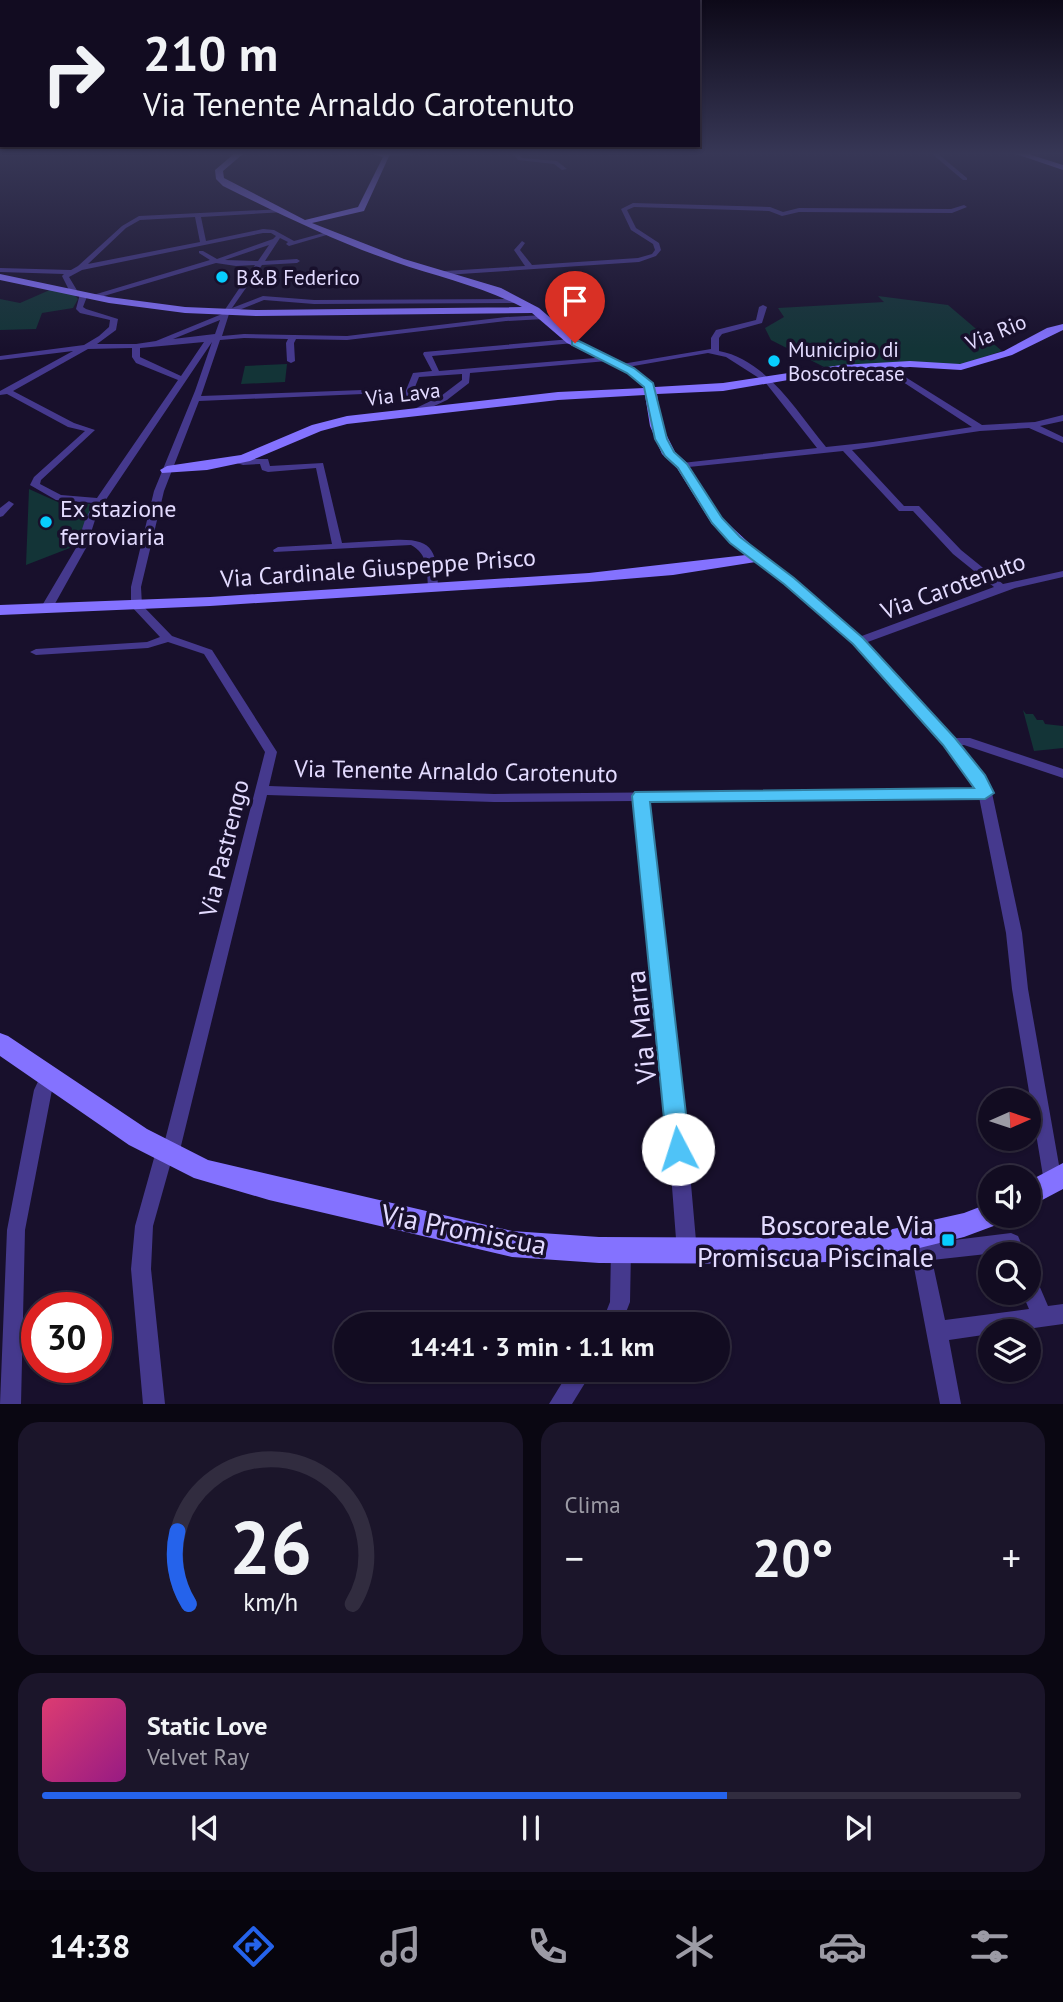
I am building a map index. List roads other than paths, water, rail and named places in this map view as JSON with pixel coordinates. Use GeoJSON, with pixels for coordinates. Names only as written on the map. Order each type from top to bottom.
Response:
{"type":"FeatureCollection","features":[{"type":"Feature","properties":{"kind":"street"},"geometry":{"type":"LineString","coordinates":[[80,268],[133,220],[152,219]]}},
{"type":"Feature","properties":{"kind":"street"},"geometry":{"type":"LineString","coordinates":[[199,219],[202,243]]}},
{"type":"Feature","properties":{"kind":"street"},"geometry":{"type":"LineString","coordinates":[[295,219],[327,234],[401,261],[482,283],[540,313],[571,341],[622,366],[643,380],[650,389],[661,439],[669,454],[682,466],[717,521],[757,558],[789,581],[858,641],[979,779],[985,793],[1014,933],[1020,989],[1058,1178],[1041,1188]]}},
{"type":"Feature","properties":{"kind":"street"},"geometry":{"type":"LineString","coordinates":[[302,223],[322,219]]}},
{"type":"Feature","properties":{"kind":"street"},"geometry":{"type":"LineString","coordinates":[[445,273],[529,265],[639,260],[654,255],[658,250],[656,243],[631,226],[628,219]]}},
{"type":"Feature","properties":{"kind":"street"},"geometry":{"type":"LineString","coordinates":[[0,270],[69,272],[263,231],[272,232],[276,239]]}},
{"type":"Feature","properties":{"kind":"street"},"geometry":{"type":"LineString","coordinates":[[225,239],[267,252],[327,234]]}},
{"type":"Feature","properties":{"kind":"street"},"geometry":{"type":"LineString","coordinates":[[84,294],[216,261],[276,239],[294,243]]}},
{"type":"Feature","properties":{"kind":"street"},"geometry":{"type":"LineString","coordinates":[[137,606],[136,587],[159,491],[198,395],[216,335],[227,313],[276,239]]}},
{"type":"Feature","properties":{"kind":"street"},"geometry":{"type":"LineString","coordinates":[[522,243],[517,250],[529,265]]}},
{"type":"Feature","properties":{"kind":"street"},"geometry":{"type":"LineString","coordinates":[[201,252],[216,261],[259,264],[297,261]]}},
{"type":"Feature","properties":{"kind":"street"},"geometry":{"type":"LineString","coordinates":[[69,272],[65,276],[84,294]]}},
{"type":"Feature","properties":{"kind":"street"},"geometry":{"type":"LineString","coordinates":[[0,277],[84,294],[186,310],[227,313],[540,313]]}},
{"type":"Feature","properties":{"kind":"street"},"geometry":{"type":"LineString","coordinates":[[4,393],[113,328],[114,320],[83,311],[79,306],[84,294]]}},
{"type":"Feature","properties":{"kind":"street"},"geometry":{"type":"LineString","coordinates":[[158,342],[263,298],[314,302],[519,301]]}},
{"type":"Feature","properties":{"kind":"street"},"geometry":{"type":"LineString","coordinates":[[715,352],[715,338],[719,332],[759,321],[763,307]]}},
{"type":"Feature","properties":{"kind":"street"},"geometry":{"type":"LineString","coordinates":[[0,358],[84,347],[136,346],[216,335],[347,338],[540,313]]}},
{"type":"Feature","properties":{"kind":"street","name":"Via Rio"},"geometry":{"type":"LineString","coordinates":[[650,389],[723,387],[841,368],[975,364],[1008,353],[1051,330],[1063,327]]}},
{"type":"Feature","properties":{"kind":"street"},"geometry":{"type":"LineString","coordinates":[[46,609],[81,548],[90,520],[100,501],[181,381],[216,335]]}},
{"type":"Feature","properties":{"kind":"street"},"geometry":{"type":"LineString","coordinates":[[291,361],[290,343],[293,338]]}},
{"type":"Feature","properties":{"kind":"street"},"geometry":{"type":"LineString","coordinates":[[437,374],[426,354],[571,341]]}},
{"type":"Feature","properties":{"kind":"street"},"geometry":{"type":"LineString","coordinates":[[136,346],[136,357],[139,361],[181,381],[198,395],[363,392]]}},
{"type":"Feature","properties":{"kind":"street"},"geometry":{"type":"LineString","coordinates":[[622,366],[643,360],[715,352],[728,355],[768,380],[824,451]]}},
{"type":"Feature","properties":{"kind":"street"},"geometry":{"type":"LineString","coordinates":[[408,395],[416,376],[607,359]]}},
{"type":"Feature","properties":{"kind":"street"},"geometry":{"type":"LineString","coordinates":[[883,365],[980,428]]}},
{"type":"Feature","properties":{"kind":"street"},"geometry":{"type":"LineString","coordinates":[[415,412],[444,398],[466,381],[466,371]]}},
{"type":"Feature","properties":{"kind":"street","name":"Via Lava"},"geometry":{"type":"LineString","coordinates":[[167,470],[237,460],[269,450],[327,423],[650,389]]}},
{"type":"Feature","properties":{"kind":"street"},"geometry":{"type":"LineString","coordinates":[[4,393],[71,425],[92,430],[37,479],[35,485],[59,498],[100,501]]}},
{"type":"Feature","properties":{"kind":"street"},"geometry":{"type":"LineString","coordinates":[[682,466],[846,449],[980,428],[1031,425],[1063,418]]}},
{"type":"Feature","properties":{"kind":"street"},"geometry":{"type":"LineString","coordinates":[[1031,425],[1063,440]]}},
{"type":"Feature","properties":{"kind":"street"},"geometry":{"type":"LineString","coordinates":[[846,449],[902,509],[916,508],[957,552],[1000,587]]}},
{"type":"Feature","properties":{"kind":"street"},"geometry":{"type":"LineString","coordinates":[[237,460],[243,463],[265,461],[265,468],[268,469],[320,465],[337,544]]}},
{"type":"Feature","properties":{"kind":"street"},"geometry":{"type":"LineString","coordinates":[[0,514],[9,505]]}},
{"type":"Feature","properties":{"kind":"street"},"geometry":{"type":"LineString","coordinates":[[278,550],[337,544],[412,542],[421,545],[431,556],[433,587]]}},
{"type":"Feature","properties":{"kind":"street","name":"Via Cardinale Giuspeppe Prisco"},"geometry":{"type":"LineString","coordinates":[[0,610],[137,606],[686,570],[757,558]]}},
{"type":"Feature","properties":{"kind":"street","name":"Via Carotenuto"},"geometry":{"type":"LineString","coordinates":[[858,641],[901,627],[1000,587],[1063,574]]}},
{"type":"Feature","properties":{"kind":"street","name":"Via Pastrengo"},"geometry":{"type":"LineString","coordinates":[[137,606],[168,638],[208,652],[271,752],[167,1153],[144,1226],[141,1269],[154,1404]]}},
{"type":"Feature","properties":{"kind":"street"},"geometry":{"type":"LineString","coordinates":[[36,652],[148,645],[168,638]]}},
{"type":"Feature","properties":{"kind":"street"},"geometry":{"type":"LineString","coordinates":[[949,742],[965,741],[1063,774]]}},
{"type":"Feature","properties":{"kind":"street","name":"Via Tenente Arnaldo Carotenuto"},"geometry":{"type":"LineString","coordinates":[[262,790],[494,798],[985,793]]}},
{"type":"Feature","properties":{"kind":"street","name":"Via Marra"},"geometry":{"type":"LineString","coordinates":[[641,796],[673,1082],[687,1252]]}},
{"type":"Feature","properties":{"kind":"street","name":"Via Promiscua"},"geometry":{"type":"LineString","coordinates":[[0,1043],[138,1137],[203,1170],[268,1188],[512,1244],[621,1251],[792,1251],[875,1246],[978,1220]]}},
{"type":"Feature","properties":{"kind":"street"},"geometry":{"type":"LineString","coordinates":[[10,1404],[16,1230],[43,1090],[49,1076]]}},
{"type":"Feature","properties":{"kind":"street"},"geometry":{"type":"LineString","coordinates":[[919,1236],[935,1252],[978,1246]]}},
{"type":"Feature","properties":{"kind":"street"},"geometry":{"type":"LineString","coordinates":[[919,1236],[951,1404]]}},
{"type":"Feature","properties":{"kind":"street"},"geometry":{"type":"LineString","coordinates":[[616,1312],[620,1302],[621,1251]]}},
{"type":"Feature","properties":{"kind":"street"},"geometry":{"type":"LineString","coordinates":[[1037,1305],[1042,1317]]}},
{"type":"Feature","properties":{"kind":"street"},"geometry":{"type":"LineString","coordinates":[[938,1331],[1063,1314]]}},
{"type":"Feature","properties":{"kind":"street"},"geometry":{"type":"LineString","coordinates":[[559,1404],[575,1382]]}},
{"type":"Feature","properties":{"kind":"place","name":"B&B Federico"},"geometry":{"type":"Point","coordinates":[222,277]}},
{"type":"Feature","properties":{"kind":"place","name":"Municipio di Boscotrecase"},"geometry":{"type":"Point","coordinates":[774,361]}},
{"type":"Feature","properties":{"kind":"place","name":"Ex stazione ferroviaria"},"geometry":{"type":"Point","coordinates":[46,522]}},
{"type":"Feature","properties":{"kind":"place","name":"Boscoreale Via Promiscua Piscinale"},"geometry":{"type":"Point","coordinates":[948,1240]}}]}
